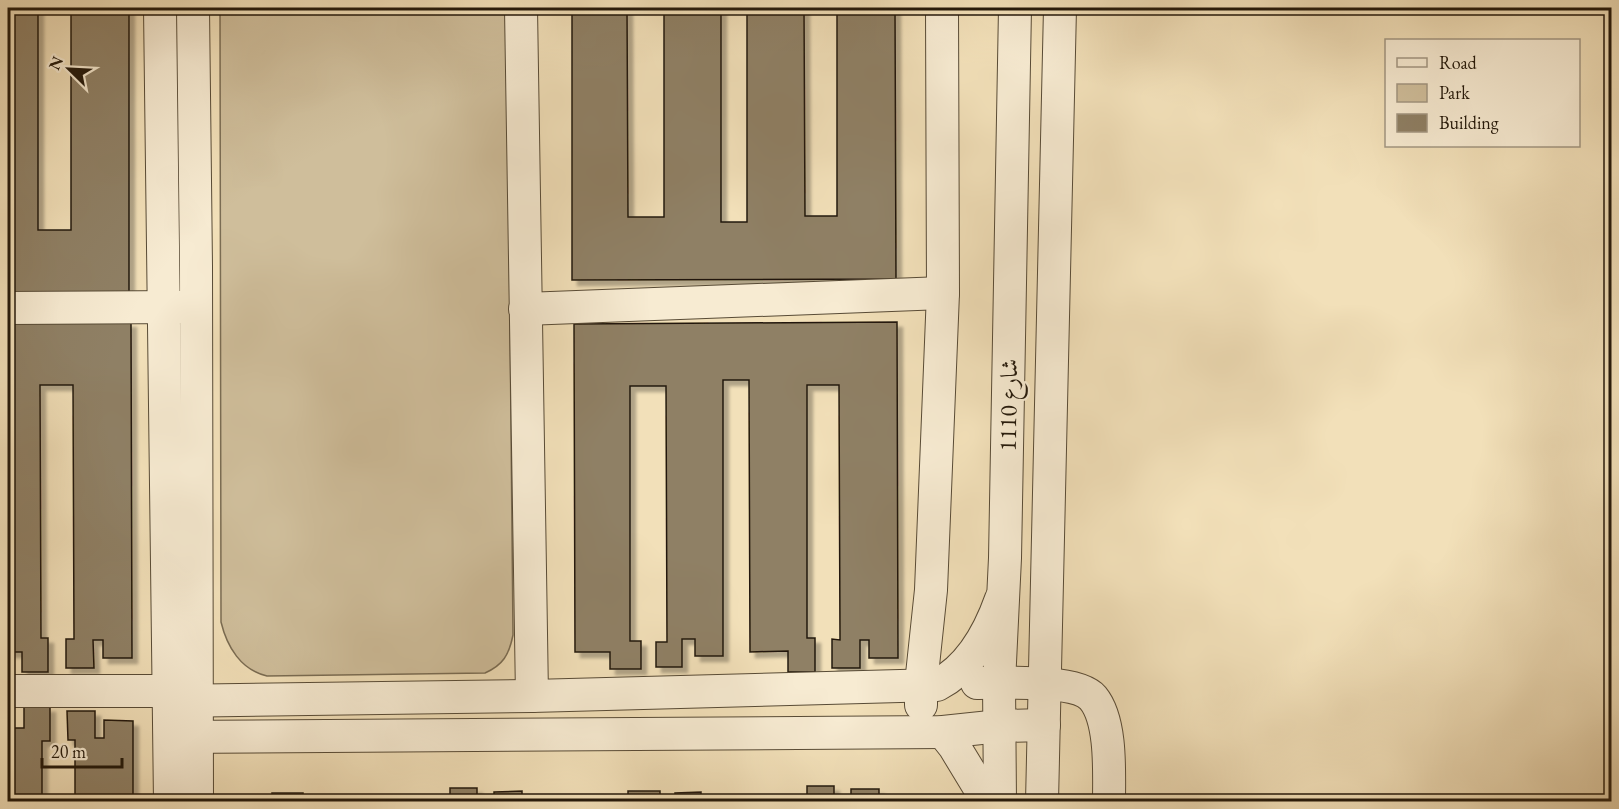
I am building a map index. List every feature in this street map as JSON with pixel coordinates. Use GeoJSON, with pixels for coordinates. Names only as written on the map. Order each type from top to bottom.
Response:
{"type":"FeatureCollection","features":[{"type":"Feature","properties":{"kind":"street"},"geometry":{"type":"LineString","coordinates":[[160,8],[164,307],[179,697],[183,736],[197,801]]}},
{"type":"Feature","properties":{"kind":"street"},"geometry":{"type":"LineString","coordinates":[[179,697],[196,307],[193,8]]}},
{"type":"Feature","properties":{"kind":"street"},"geometry":{"type":"LineString","coordinates":[[520,8],[532,696]]}},
{"type":"Feature","properties":{"kind":"street"},"geometry":{"type":"LineString","coordinates":[[932,731],[931,590],[943,293],[942,8]]}},
{"type":"Feature","properties":{"kind":"street","name":"شارع 1110"},"geometry":{"type":"LineString","coordinates":[[1042,801],[1060,8]]}},
{"type":"Feature","properties":{"kind":"street","name":"شارع 1110"},"geometry":{"type":"LineString","coordinates":[[1000,801],[999,683],[1001,599],[1005,558],[1013,15]]}},
{"type":"Feature","properties":{"kind":"street"},"geometry":{"type":"LineString","coordinates":[[525,309],[943,293]]}},
{"type":"Feature","properties":{"kind":"street"},"geometry":{"type":"LineString","coordinates":[[8,308],[196,307]]}},
{"type":"Feature","properties":{"kind":"street"},"geometry":{"type":"LineString","coordinates":[[932,683],[962,665],[979,646],[992,623],[1001,599]]}},
{"type":"Feature","properties":{"kind":"street"},"geometry":{"type":"LineString","coordinates":[[8,691],[179,697],[532,696],[932,683],[1044,683],[1078,689],[1093,698],[1104,720],[1108,748],[1109,801]]}},
{"type":"Feature","properties":{"kind":"street"},"geometry":{"type":"LineString","coordinates":[[183,736],[932,731],[1044,725]]}},
{"type":"Feature","properties":{"kind":"street"},"geometry":{"type":"LineString","coordinates":[[932,731],[954,746],[988,801]]}},
{"type":"Feature","properties":{"kind":"street"},"geometry":{"type":"LineString","coordinates":[[170,801],[183,736]]}},
{"type":"Feature","properties":{"kind":"green space"},"geometry":{"type":"Polygon","coordinates":[[[220,8],[507,8],[513,635],[504,658],[485,673],[267,676],[250,669],[243,663],[227,640],[221,622],[220,8]]]}},
{"type":"Feature","properties":{"kind":"building"},"geometry":{"type":"Polygon","coordinates":[[[8,8],[38,8],[38,230],[71,230],[71,8],[129,8],[129,292],[8,293],[8,8]]]}},
{"type":"Feature","properties":{"kind":"building"},"geometry":{"type":"Polygon","coordinates":[[[572,8],[627,8],[628,217],[664,217],[664,8],[721,8],[721,222],[747,222],[747,8],[804,8],[805,216],[837,216],[837,8],[895,8],[896,279],[572,280],[572,8]]]}},
{"type":"Feature","properties":{"kind":"building"},"geometry":{"type":"Polygon","coordinates":[[[131,322],[132,658],[103,658],[103,640],[93,640],[94,668],[66,668],[66,639],[74,639],[73,385],[40,385],[41,638],[48,638],[48,672],[22,672],[22,652],[8,652],[8,323],[131,322]]]}},
{"type":"Feature","properties":{"kind":"building"},"geometry":{"type":"Polygon","coordinates":[[[897,322],[898,658],[869,658],[869,640],[860,640],[860,668],[832,668],[832,639],[840,640],[839,385],[807,385],[807,638],[815,638],[815,672],[788,672],[788,651],[750,652],[749,380],[723,380],[723,656],[695,656],[695,639],[682,639],[682,667],[656,667],[656,642],[667,642],[666,386],[630,386],[630,641],[641,641],[641,669],[610,669],[610,652],[575,652],[574,324],[897,322]]]}},
{"type":"Feature","properties":{"kind":"building"},"geometry":{"type":"Polygon","coordinates":[[[24,707],[50,707],[50,741],[42,741],[42,802],[8,802],[8,728],[24,728],[24,707]]]}},
{"type":"Feature","properties":{"kind":"building"},"geometry":{"type":"Polygon","coordinates":[[[67,711],[95,711],[95,738],[104,738],[104,720],[133,721],[133,802],[75,802],[75,740],[68,740],[67,711]]]}},
{"type":"Feature","properties":{"kind":"building"},"geometry":{"type":"Polygon","coordinates":[[[807,786],[834,786],[834,802],[807,802],[807,786]]]}},
{"type":"Feature","properties":{"kind":"building"},"geometry":{"type":"Polygon","coordinates":[[[450,788],[477,788],[477,802],[450,802],[450,788]]]}},
{"type":"Feature","properties":{"kind":"building"},"geometry":{"type":"Polygon","coordinates":[[[851,789],[879,789],[879,802],[851,802],[851,789]]]}},
{"type":"Feature","properties":{"kind":"building"},"geometry":{"type":"Polygon","coordinates":[[[522,791],[522,802],[494,802],[494,792],[522,791]]]}},
{"type":"Feature","properties":{"kind":"building"},"geometry":{"type":"Polygon","coordinates":[[[628,791],[660,791],[660,802],[628,802],[628,791]]]}},
{"type":"Feature","properties":{"kind":"building"},"geometry":{"type":"Polygon","coordinates":[[[701,792],[701,802],[675,802],[675,793],[701,792]]]}},
{"type":"Feature","properties":{"kind":"building"},"geometry":{"type":"Polygon","coordinates":[[[272,793],[303,793],[303,802],[272,802],[272,793]]]}},
{"type":"Feature","properties":{"kind":"building"},"geometry":{"type":"Polygon","coordinates":[[[318,795],[344,795],[344,802],[318,802],[318,795]]]}},
{"type":"Feature","properties":{"kind":"building"},"geometry":{"type":"Polygon","coordinates":[[[888,799],[917,799],[917,802],[888,802],[888,799]]]}}]}
